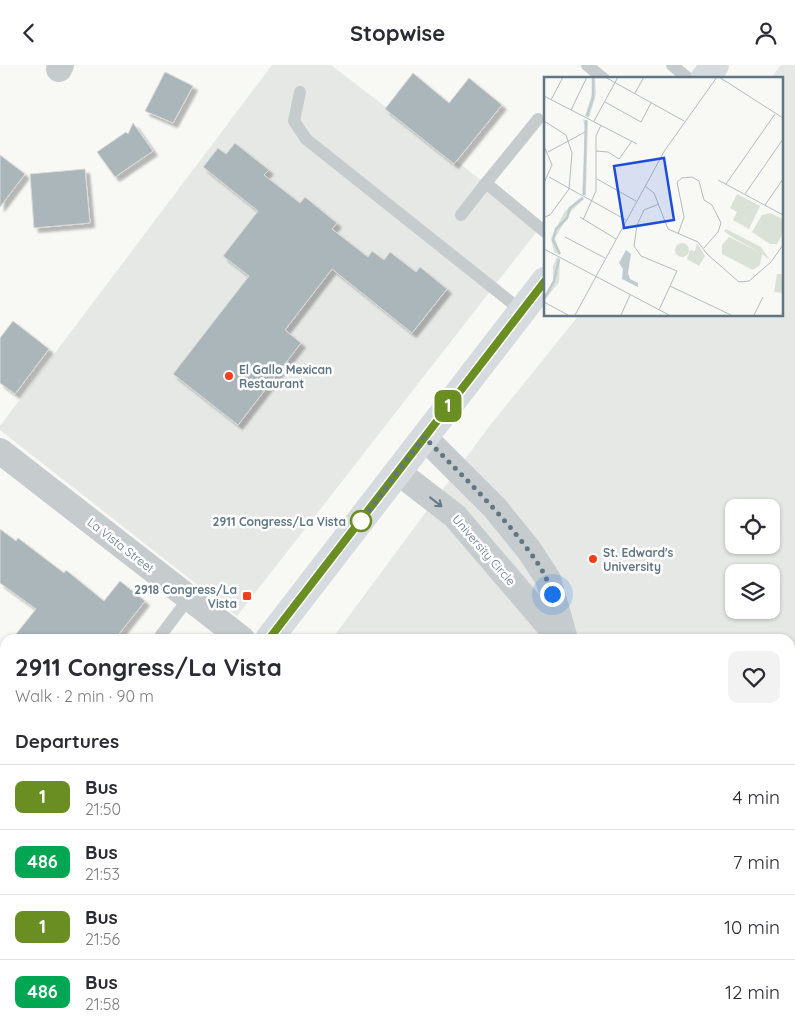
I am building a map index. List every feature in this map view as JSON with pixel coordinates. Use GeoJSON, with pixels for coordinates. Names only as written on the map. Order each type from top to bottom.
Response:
{"type":"FeatureCollection","features":[{"type":"Feature","properties":{"kind":"main road"},"geometry":{"type":"LineString","coordinates":[[706,77],[715,65]]}},
{"type":"Feature","properties":{"kind":"main road"},"geometry":{"type":"LineString","coordinates":[[274,634],[544,282]]}},
{"type":"Feature","properties":{"kind":"street"},"geometry":{"type":"LineString","coordinates":[[424,437],[495,508],[529,551],[548,579],[564,634]]}},
{"type":"Feature","properties":{"kind":"street","name":"La Vista Street"},"geometry":{"type":"LineString","coordinates":[[0,451],[236,634]]}},
{"type":"Feature","properties":{"kind":"street","name":"University Circle"},"geometry":{"type":"LineString","coordinates":[[398,472],[455,516],[556,634]]}},
{"type":"Feature","properties":{"kind":"lane"},"geometry":{"type":"LineString","coordinates":[[587,65],[602,77]]}},
{"type":"Feature","properties":{"kind":"lane"},"geometry":{"type":"LineString","coordinates":[[672,65],[687,77]]}},
{"type":"Feature","properties":{"kind":"lane"},"geometry":{"type":"LineString","coordinates":[[300,92],[294,121],[306,139],[522,311]]}},
{"type":"Feature","properties":{"kind":"lane"},"geometry":{"type":"LineString","coordinates":[[460,215],[538,119]]}},
{"type":"Feature","properties":{"kind":"lane"},"geometry":{"type":"LineString","coordinates":[[486,183],[544,231]]}},
{"type":"Feature","properties":{"kind":"lane"},"geometry":{"type":"LineString","coordinates":[[162,634],[189,598]]}},
{"type":"Feature","properties":{"kind":"shaded area"},"geometry":{"type":"Polygon","coordinates":[[[272,65],[331,65],[541,226],[237,616],[0,430],[0,426],[272,65]]]}},
{"type":"Feature","properties":{"kind":"shaded area","name":"St. Edward's University"},"geometry":{"type":"Polygon","coordinates":[[[781,65],[795,65],[795,634],[336,634],[488,428],[578,316],[782,316],[782,77],[772,77],[781,65]]]}},
{"type":"Feature","properties":{"kind":"building"},"geometry":{"type":"Polygon","coordinates":[[[165,72],[193,86],[173,123],[145,111],[165,72]]]}},
{"type":"Feature","properties":{"kind":"building"},"geometry":{"type":"Polygon","coordinates":[[[413,73],[449,103],[469,78],[502,105],[454,164],[385,109],[413,73]]]}},
{"type":"Feature","properties":{"kind":"building"},"geometry":{"type":"Polygon","coordinates":[[[133,123],[153,151],[115,177],[97,152],[126,132],[128,134],[133,123]]]}},
{"type":"Feature","properties":{"kind":"building"},"geometry":{"type":"Polygon","coordinates":[[[235,143],[269,170],[264,175],[300,203],[305,197],[337,223],[332,229],[368,257],[372,251],[384,260],[390,252],[416,272],[420,267],[447,289],[412,333],[332,269],[285,330],[301,343],[238,425],[173,374],[249,276],[223,256],[258,211],[203,167],[218,148],[226,154],[235,143]]]}},
{"type":"Feature","properties":{"kind":"building"},"geometry":{"type":"Polygon","coordinates":[[[0,155],[25,174],[0,207],[0,155]]]}},
{"type":"Feature","properties":{"kind":"building"},"geometry":{"type":"Polygon","coordinates":[[[85,169],[90,223],[34,228],[30,174],[85,169]]]}},
{"type":"Feature","properties":{"kind":"building"},"geometry":{"type":"Polygon","coordinates":[[[13,321],[49,349],[15,394],[0,383],[0,338],[13,321]]]}},
{"type":"Feature","properties":{"kind":"building"},"geometry":{"type":"Polygon","coordinates":[[[0,529],[16,541],[18,538],[64,573],[66,570],[104,601],[120,581],[145,601],[119,634],[16,634],[36,609],[0,583],[0,529]]]}},
{"type":"Feature","properties":{"kind":"bus line","name":"1"},"geometry":{"type":"LineString","coordinates":[[273,634],[544,282]]}},
{"type":"Feature","properties":{"kind":"place","name":"El Gallo Mexican Restaurant"},"geometry":{"type":"Point","coordinates":[229,376]}},
{"type":"Feature","properties":{"kind":"place","name":"2911 Congress/La Vista"},"geometry":{"type":"Point","coordinates":[361,521]}},
{"type":"Feature","properties":{"kind":"place","name":"St. Edward's University"},"geometry":{"type":"Point","coordinates":[593,559]}},
{"type":"Feature","properties":{"kind":"place","name":"2918 Congress/La Vista"},"geometry":{"type":"Point","coordinates":[247,596]}},
{"type":"Feature","properties":{"kind":"route"},"geometry":{"type":"LineString","coordinates":[[361,521],[357,526],[424,437],[495,508],[529,551],[548,579],[552,594]]}}]}
